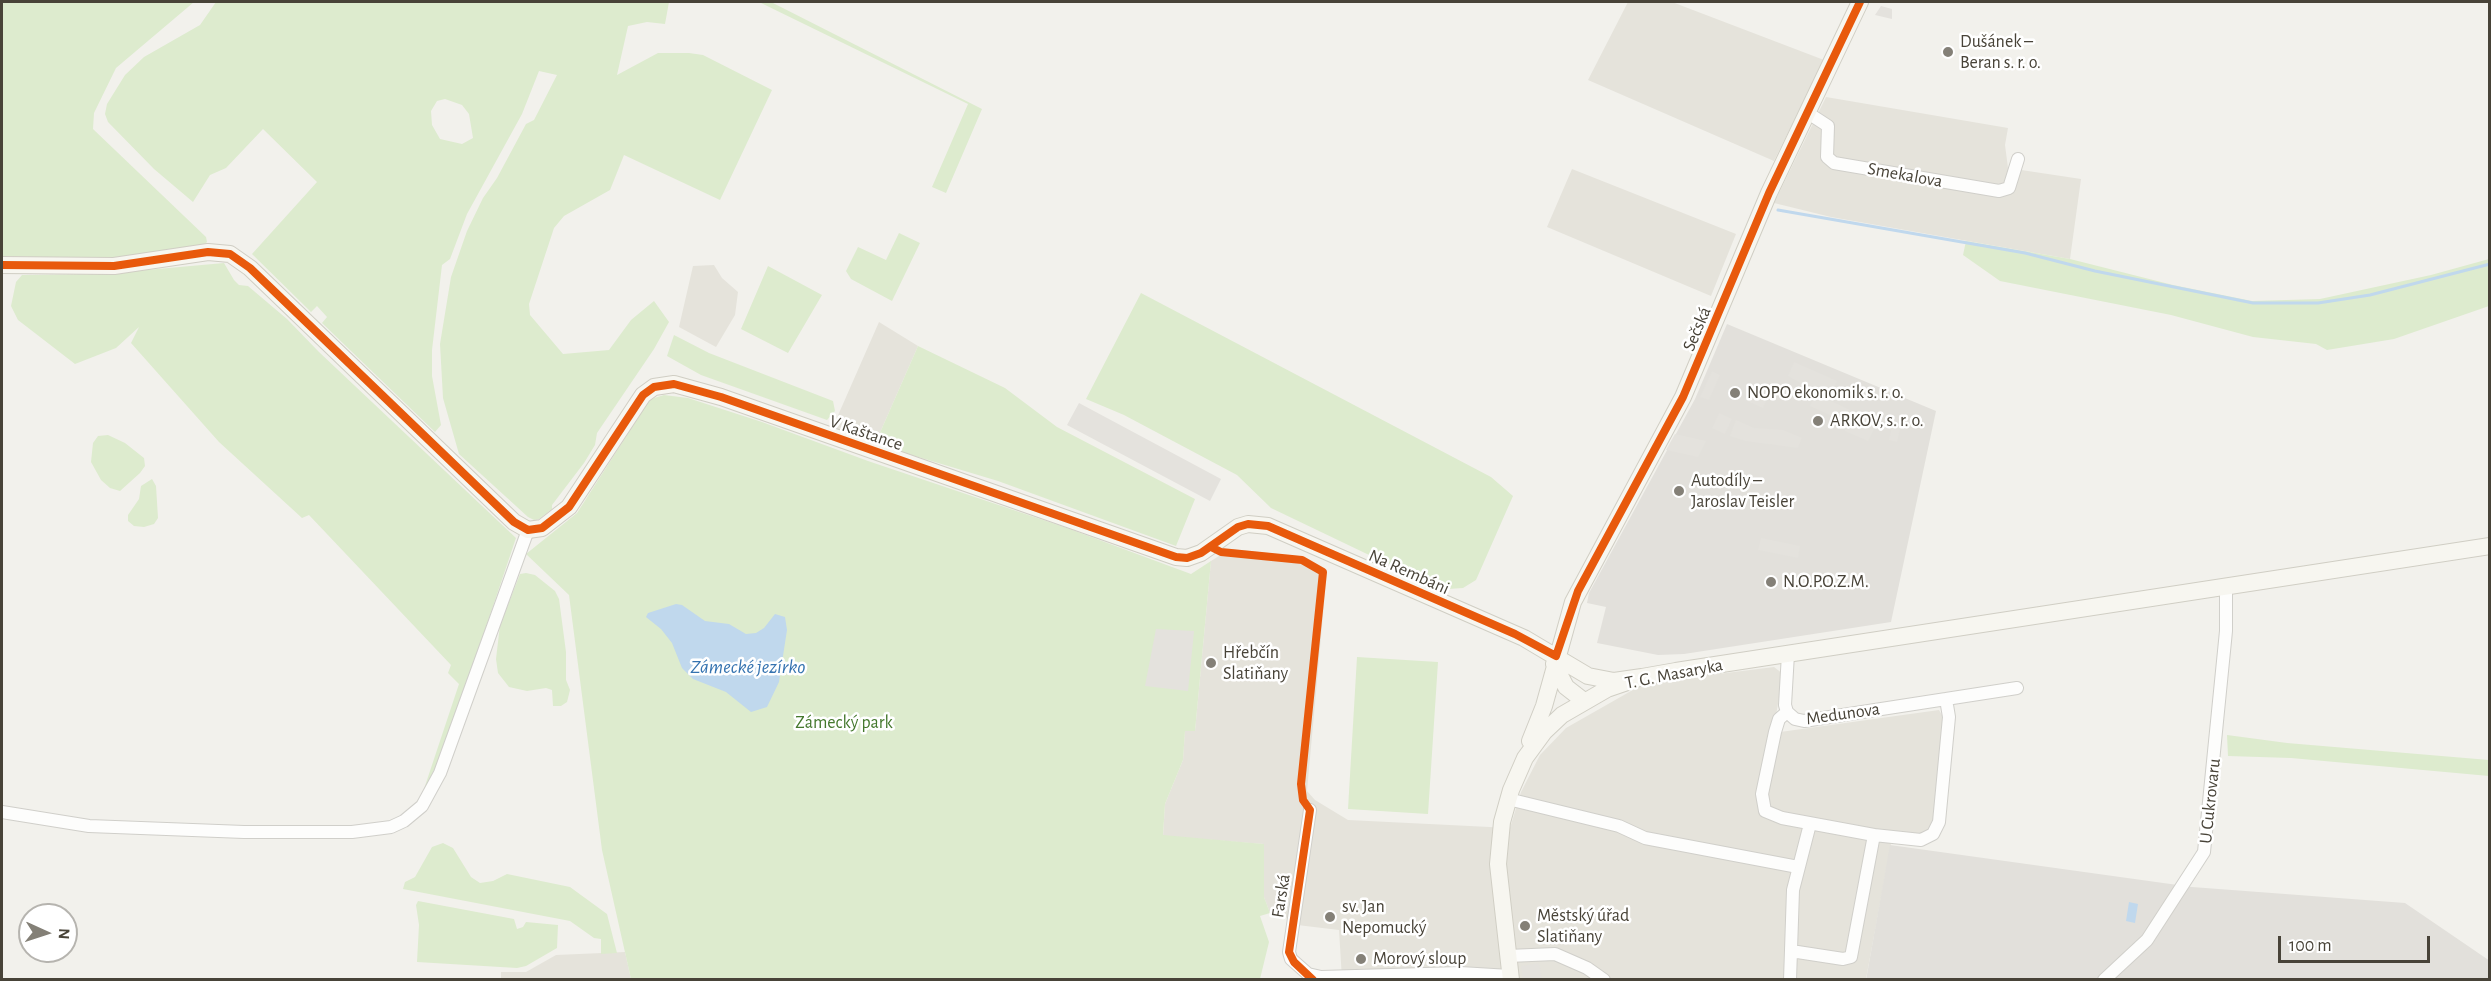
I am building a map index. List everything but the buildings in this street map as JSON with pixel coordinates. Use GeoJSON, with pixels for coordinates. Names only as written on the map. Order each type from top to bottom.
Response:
{"type":"FeatureCollection","features":[{"type":"Feature","properties":{"kind":"street","name":"Sečská"},"geometry":{"type":"LineString","coordinates":[[1514,782],[1542,713],[1555,660],[1578,591],[1683,397],[1769,193],[1860,2]]}},
{"type":"Feature","properties":{"kind":"street","name":"Smekalova"},"geometry":{"type":"LineString","coordinates":[[1808,113],[1828,126],[1827,157],[1834,163],[1999,191],[2009,188],[2018,159]]}},
{"type":"Feature","properties":{"kind":"street"},"geometry":{"type":"LineString","coordinates":[[2,265],[114,266],[217,252],[236,257],[514,522],[528,530],[519,547],[440,773],[422,806],[404,821],[391,827],[352,832],[244,832],[89,826],[2,812]]}},
{"type":"Feature","properties":{"kind":"street","name":"V Kaštance"},"geometry":{"type":"LineString","coordinates":[[528,530],[542,528],[560,516],[587,483],[638,401],[654,387],[668,384],[721,397],[1176,557],[1187,558],[1201,553],[1233,529],[1248,524]]}},
{"type":"Feature","properties":{"kind":"street","name":"Na Rembáni"},"geometry":{"type":"LineString","coordinates":[[1248,524],[1275,529],[1515,634],[1555,660]]}},
{"type":"Feature","properties":{"kind":"street","name":"T. G. Masaryka"},"geometry":{"type":"LineString","coordinates":[[1511,978],[1500,903],[1498,855],[1508,799],[1529,752],[1544,732],[1562,714],[1607,689],[1642,677],[2490,546]]}},
{"type":"Feature","properties":{"kind":"street","name":"U Cukrovaru"},"geometry":{"type":"LineString","coordinates":[[2104,980],[2141,948],[2204,852],[2226,631],[2226,587]]}},
{"type":"Feature","properties":{"kind":"street"},"geometry":{"type":"LineString","coordinates":[[1787,712],[1785,705],[1788,654]]}},
{"type":"Feature","properties":{"kind":"street"},"geometry":{"type":"LineString","coordinates":[[1555,660],[1592,677],[1614,681],[1642,677]]}},
{"type":"Feature","properties":{"kind":"street"},"geometry":{"type":"LineString","coordinates":[[1555,660],[1566,687],[1584,701]]}},
{"type":"Feature","properties":{"kind":"street"},"geometry":{"type":"LineString","coordinates":[[1576,670],[1584,681],[1584,701]]}},
{"type":"Feature","properties":{"kind":"street","name":"Medunova"},"geometry":{"type":"LineString","coordinates":[[1946,699],[1948,717],[1937,827],[1931,836],[1922,840],[1874,835],[1777,817],[1762,807],[1762,794],[1775,732],[1779,719],[1787,712],[1795,719],[1804,721],[1946,699],[2017,688]]}},
{"type":"Feature","properties":{"kind":"street"},"geometry":{"type":"LineString","coordinates":[[1508,799],[1619,826],[1645,838],[1798,867]]}},
{"type":"Feature","properties":{"kind":"street","name":"Farská"},"geometry":{"type":"LineString","coordinates":[[1310,810],[1290,952],[1294,962],[1312,977],[1460,973],[1511,978]]}},
{"type":"Feature","properties":{"kind":"street"},"geometry":{"type":"LineString","coordinates":[[1790,980],[1792,900],[1810,824]]}},
{"type":"Feature","properties":{"kind":"street"},"geometry":{"type":"LineString","coordinates":[[1791,951],[1843,959],[1851,957],[1874,835]]}},
{"type":"Feature","properties":{"kind":"street"},"geometry":{"type":"LineString","coordinates":[[1508,956],[1556,954],[1587,968],[1604,980]]}},
{"type":"Feature","properties":{"kind":"shaded area"},"geometry":{"type":"Polygon","coordinates":[[[1628,2],[1672,2],[1824,60],[1774,161],[1588,80],[1628,2]]]}},
{"type":"Feature","properties":{"kind":"shaded area"},"geometry":{"type":"Polygon","coordinates":[[[1881,6],[1892,9],[1892,19],[1875,15],[1881,6]]]}},
{"type":"Feature","properties":{"kind":"shaded area"},"geometry":{"type":"Polygon","coordinates":[[[1826,97],[2008,128],[2005,145],[2008,168],[2081,179],[2070,259],[1831,217],[1774,203],[1826,97]]]}},
{"type":"Feature","properties":{"kind":"shaded area"},"geometry":{"type":"Polygon","coordinates":[[[1572,169],[1736,234],[1711,296],[1547,227],[1572,169]]]}},
{"type":"Feature","properties":{"kind":"shaded area"},"geometry":{"type":"Polygon","coordinates":[[[714,265],[722,278],[738,292],[735,315],[716,347],[679,327],[693,266],[714,265]]]}},
{"type":"Feature","properties":{"kind":"shaded area"},"geometry":{"type":"Polygon","coordinates":[[[879,322],[918,346],[875,444],[832,429],[879,322]]]}},
{"type":"Feature","properties":{"kind":"shaded area"},"geometry":{"type":"Polygon","coordinates":[[[1727,324],[1936,411],[1891,622],[1684,654],[1658,655],[1597,643],[1606,607],[1587,603],[1589,593],[1695,399],[1727,324]]]}},
{"type":"Feature","properties":{"kind":"shaded area"},"geometry":{"type":"Polygon","coordinates":[[[1794,362],[1837,381],[1829,400],[1877,423],[1868,441],[1845,431],[1848,423],[1810,406],[1816,392],[1788,376],[1794,362]]]}},
{"type":"Feature","properties":{"kind":"shaded area"},"geometry":{"type":"Polygon","coordinates":[[[1712,371],[1720,375],[1709,400],[1700,397],[1712,371]]]}},
{"type":"Feature","properties":{"kind":"shaded area"},"geometry":{"type":"Polygon","coordinates":[[[1749,391],[1767,399],[1763,408],[1745,400],[1749,391]]]}},
{"type":"Feature","properties":{"kind":"shaded area"},"geometry":{"type":"Polygon","coordinates":[[[1079,403],[1221,479],[1210,501],[1067,425],[1079,403]]]}},
{"type":"Feature","properties":{"kind":"shaded area"},"geometry":{"type":"Polygon","coordinates":[[[1719,413],[1732,419],[1725,434],[1712,428],[1719,413]]]}},
{"type":"Feature","properties":{"kind":"shaded area"},"geometry":{"type":"Polygon","coordinates":[[[1736,420],[1754,428],[1783,430],[1802,438],[1798,448],[1746,441],[1730,436],[1736,420]]]}},
{"type":"Feature","properties":{"kind":"shaded area"},"geometry":{"type":"Polygon","coordinates":[[[1893,422],[1901,425],[1897,442],[1889,440],[1893,422]]]}},
{"type":"Feature","properties":{"kind":"shaded area"},"geometry":{"type":"Polygon","coordinates":[[[1675,434],[1706,441],[1698,457],[1666,450],[1675,434]]]}},
{"type":"Feature","properties":{"kind":"shaded area"},"geometry":{"type":"Polygon","coordinates":[[[1761,538],[1800,546],[1798,558],[1758,550],[1761,538]]]}},
{"type":"Feature","properties":{"kind":"shaded area"},"geometry":{"type":"Polygon","coordinates":[[[1230,549],[1299,556],[1327,571],[1307,791],[1315,800],[1348,820],[1510,828],[1521,792],[1540,755],[1566,728],[1638,687],[1662,681],[1774,667],[1783,674],[1773,733],[1939,710],[1943,717],[1933,826],[1921,836],[1893,833],[1866,979],[1342,979],[1339,930],[1289,924],[1282,908],[1270,913],[1264,897],[1263,844],[1163,836],[1165,804],[1183,760],[1185,730],[1195,731],[1211,561],[1230,549]]]}},
{"type":"Feature","properties":{"kind":"shaded area"},"geometry":{"type":"Polygon","coordinates":[[[1156,629],[1194,631],[1188,691],[1145,686],[1156,629]]]}},
{"type":"Feature","properties":{"kind":"shaded area"},"geometry":{"type":"Polygon","coordinates":[[[1890,845],[2192,887],[2405,903],[2490,961],[2489,980],[1866,980],[1890,845]]]}},
{"type":"Feature","properties":{"kind":"shaded area"},"geometry":{"type":"Polygon","coordinates":[[[625,952],[631,979],[501,979],[501,972],[526,972],[556,955],[625,952]]]}},
{"type":"Feature","properties":{"kind":"shaded area"},"geometry":{"type":"Polygon","coordinates":[[[1539,963],[1542,979],[1523,979],[1521,966],[1539,963]]]}},
{"type":"Feature","properties":{"kind":"green space"},"geometry":{"type":"Polygon","coordinates":[[[2,2],[194,2],[116,68],[94,113],[93,129],[206,237],[207,242],[202,247],[101,259],[2,256],[2,2]]]}},
{"type":"Feature","properties":{"kind":"green space"},"geometry":{"type":"Polygon","coordinates":[[[216,2],[669,2],[665,24],[647,22],[628,26],[617,75],[658,53],[689,53],[703,55],[772,90],[720,200],[624,155],[610,190],[564,216],[554,228],[529,304],[530,315],[563,354],[609,350],[631,320],[654,301],[669,322],[654,349],[597,433],[595,445],[584,463],[552,505],[552,509],[539,519],[534,520],[528,517],[459,454],[443,398],[440,344],[451,277],[467,231],[483,198],[497,178],[526,124],[534,120],[557,75],[539,71],[522,114],[467,214],[450,259],[442,265],[432,350],[432,376],[441,425],[435,432],[322,323],[327,317],[317,306],[311,312],[252,254],[317,182],[263,129],[226,168],[210,175],[193,202],[154,169],[108,122],[105,114],[107,104],[125,75],[144,57],[200,25],[216,2]],[[445,99],[437,101],[431,111],[432,125],[440,139],[462,144],[473,138],[469,114],[462,105],[445,99]]]}},
{"type":"Feature","properties":{"kind":"green space"},"geometry":{"type":"Polygon","coordinates":[[[759,2],[771,2],[982,109],[946,193],[932,187],[968,104],[759,2]]]}},
{"type":"Feature","properties":{"kind":"green space"},"geometry":{"type":"Polygon","coordinates":[[[899,233],[920,243],[892,301],[851,279],[846,271],[858,247],[886,260],[899,233]]]}},
{"type":"Feature","properties":{"kind":"green space"},"geometry":{"type":"Polygon","coordinates":[[[1966,241],[2070,259],[2173,285],[2252,301],[2320,299],[2431,275],[2489,259],[2489,306],[2394,339],[2327,350],[2316,344],[2253,337],[2171,315],[2000,281],[1963,255],[1966,241]]]}},
{"type":"Feature","properties":{"kind":"green space"},"geometry":{"type":"Polygon","coordinates":[[[224,263],[239,285],[248,286],[287,319],[516,538],[451,731],[426,792],[424,789],[459,684],[448,673],[451,665],[309,515],[302,518],[219,442],[131,343],[139,327],[116,348],[75,364],[18,320],[11,306],[16,282],[22,275],[102,274],[224,263]]]}},
{"type":"Feature","properties":{"kind":"green space"},"geometry":{"type":"Polygon","coordinates":[[[768,266],[822,295],[788,353],[741,329],[768,266]]]}},
{"type":"Feature","properties":{"kind":"green space"},"geometry":{"type":"Polygon","coordinates":[[[1141,293],[1491,477],[1513,496],[1476,580],[1463,588],[1448,589],[1367,554],[1271,508],[1237,475],[1124,415],[1086,399],[1141,293]]]}},
{"type":"Feature","properties":{"kind":"green space"},"geometry":{"type":"Polygon","coordinates":[[[674,335],[709,353],[833,401],[835,411],[827,420],[701,375],[667,356],[674,335]]]}},
{"type":"Feature","properties":{"kind":"green space"},"geometry":{"type":"Polygon","coordinates":[[[918,346],[1005,388],[1057,427],[1195,499],[1176,546],[998,481],[875,444],[918,346]]]}},
{"type":"Feature","properties":{"kind":"green space","name":"Zámecký park"},"geometry":{"type":"Polygon","coordinates":[[[664,395],[688,398],[762,422],[868,461],[1067,528],[1191,574],[1211,561],[1195,731],[1185,731],[1183,760],[1165,804],[1163,835],[1264,844],[1264,897],[1270,913],[1260,916],[1269,942],[1260,979],[631,979],[602,850],[569,595],[526,554],[577,513],[647,404],[651,399],[664,395]]]}},
{"type":"Feature","properties":{"kind":"green space"},"geometry":{"type":"Polygon","coordinates":[[[108,435],[125,443],[144,458],[145,466],[140,473],[120,491],[110,488],[101,480],[91,462],[93,443],[98,436],[108,435]]]}},
{"type":"Feature","properties":{"kind":"green space"},"geometry":{"type":"Polygon","coordinates":[[[152,479],[156,486],[158,518],[154,524],[144,527],[134,526],[128,521],[128,515],[139,499],[141,486],[152,479]]]}},
{"type":"Feature","properties":{"kind":"green space"},"geometry":{"type":"Polygon","coordinates":[[[520,574],[535,575],[555,591],[559,599],[566,652],[566,680],[570,690],[567,702],[561,706],[553,706],[552,690],[546,688],[527,691],[509,687],[498,673],[496,659],[500,625],[520,574]]]}},
{"type":"Feature","properties":{"kind":"green space"},"geometry":{"type":"Polygon","coordinates":[[[1357,657],[1438,662],[1428,814],[1348,809],[1357,657]]]}},
{"type":"Feature","properties":{"kind":"green space"},"geometry":{"type":"Polygon","coordinates":[[[2227,735],[2287,743],[2489,760],[2489,776],[2291,758],[2228,756],[2227,735]]]}},
{"type":"Feature","properties":{"kind":"green space"},"geometry":{"type":"Polygon","coordinates":[[[443,843],[453,848],[471,877],[480,883],[493,881],[507,874],[570,887],[607,914],[617,953],[601,954],[601,939],[594,938],[570,921],[403,889],[405,882],[415,877],[432,847],[443,843]]]}},
{"type":"Feature","properties":{"kind":"green space"},"geometry":{"type":"Polygon","coordinates":[[[418,901],[514,919],[517,929],[523,927],[526,922],[558,925],[557,948],[526,966],[517,968],[417,962],[419,925],[416,905],[418,901]]]}},
{"type":"Feature","properties":{"kind":"water","name":"Zámecké jezírko"},"geometry":{"type":"Polygon","coordinates":[[[676,604],[682,605],[705,621],[729,624],[746,634],[756,633],[764,628],[775,614],[785,617],[787,630],[779,682],[767,707],[751,712],[726,692],[693,679],[682,668],[672,643],[661,629],[646,617],[648,613],[676,604]]]}},
{"type":"Feature","properties":{"kind":"water"},"geometry":{"type":"Polygon","coordinates":[[[2129,902],[2138,904],[2135,923],[2126,921],[2129,902]]]}},
{"type":"Feature","properties":{"kind":"waterway"},"geometry":{"type":"LineString","coordinates":[[1778,210],[2025,253],[2095,271],[2253,303],[2318,303],[2370,295],[2490,264]]}},
{"type":"Feature","properties":{"kind":"cycle path"},"geometry":{"type":"LineString","coordinates":[[2,265],[114,266],[208,252],[230,254],[250,268],[514,522],[528,530],[542,528],[569,507],[643,395],[654,387],[674,384],[721,397],[1176,557],[1187,558],[1201,553],[1238,527],[1248,524],[1268,526],[1515,634],[1556,656],[1578,591],[1683,397],[1769,193],[1860,2]]}},
{"type":"Feature","properties":{"kind":"cycle path"},"geometry":{"type":"LineString","coordinates":[[1211,547],[1221,552],[1302,560],[1323,572],[1301,784],[1303,800],[1310,810],[1289,952],[1294,962],[1313,980]]}},
{"type":"Feature","properties":{"kind":"place","name":"Dušánek – Beran s. r. o."},"geometry":{"type":"Point","coordinates":[1948,52]}},
{"type":"Feature","properties":{"kind":"place","name":"NOPO ekonomik s. r. o."},"geometry":{"type":"Point","coordinates":[1735,393]}},
{"type":"Feature","properties":{"kind":"place","name":"ARKOV, s. r. o."},"geometry":{"type":"Point","coordinates":[1818,421]}},
{"type":"Feature","properties":{"kind":"place","name":"Autodíly – Jaroslav Teisler"},"geometry":{"type":"Point","coordinates":[1679,491]}},
{"type":"Feature","properties":{"kind":"place","name":"N.O.P.O.Z.M."},"geometry":{"type":"Point","coordinates":[1771,582]}},
{"type":"Feature","properties":{"kind":"place","name":"Hřebčín Slatiňany"},"geometry":{"type":"Point","coordinates":[1211,663]}},
{"type":"Feature","properties":{"kind":"place","name":"sv. Jan Nepomucký"},"geometry":{"type":"Point","coordinates":[1330,917]}},
{"type":"Feature","properties":{"kind":"place","name":"Městský úřad Slatiňany"},"geometry":{"type":"Point","coordinates":[1525,926]}},
{"type":"Feature","properties":{"kind":"place","name":"Morový sloup"},"geometry":{"type":"Point","coordinates":[1361,959]}}]}
